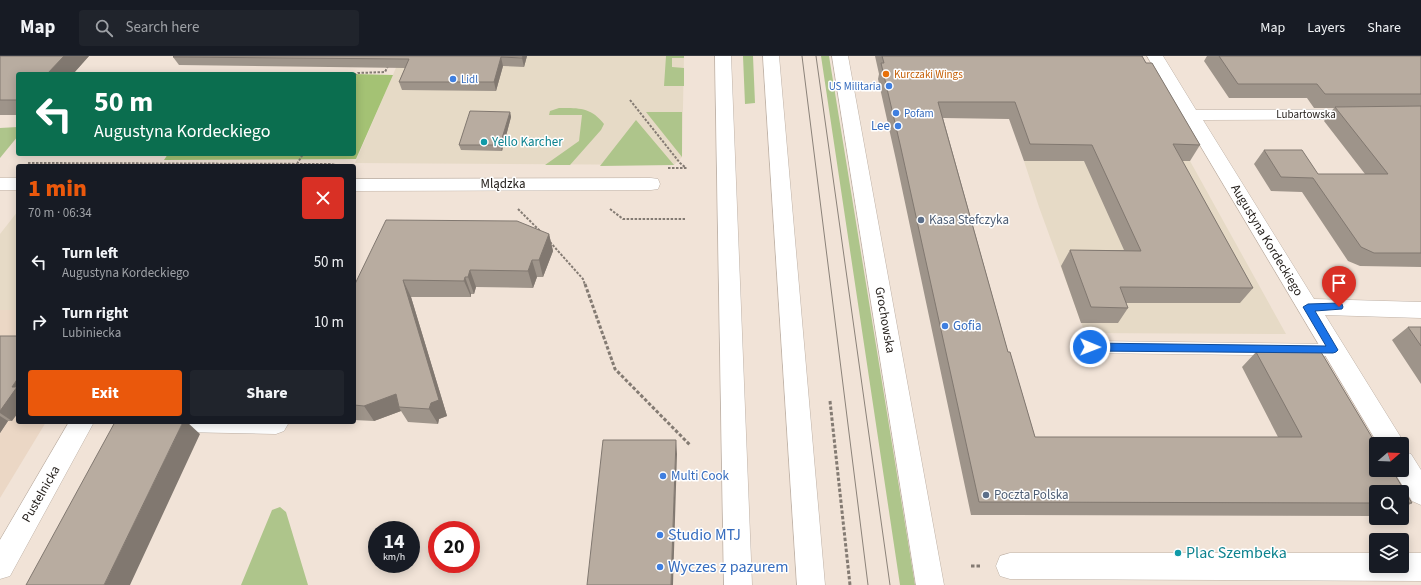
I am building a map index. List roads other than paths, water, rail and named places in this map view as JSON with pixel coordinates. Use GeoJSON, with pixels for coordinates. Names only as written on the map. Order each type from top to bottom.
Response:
{"type":"FeatureCollection","features":[{"type":"Feature","properties":{"kind":"street"},"geometry":{"type":"LineString","coordinates":[[723,56],[738,585]]}},
{"type":"Feature","properties":{"kind":"street"},"geometry":{"type":"LineString","coordinates":[[771,56],[811,585]]}},
{"type":"Feature","properties":{"kind":"street","name":"Grochowska"},"geometry":{"type":"LineString","coordinates":[[840,56],[930,585]]}},
{"type":"Feature","properties":{"kind":"street","name":"Augustyna Kordeckiego"},"geometry":{"type":"LineString","coordinates":[[1155,56],[1387,437]]}},
{"type":"Feature","properties":{"kind":"street","name":"Lubartowska"},"geometry":{"type":"LineString","coordinates":[[1191,115],[1421,114]]}},
{"type":"Feature","properties":{"kind":"street"},"geometry":{"type":"LineString","coordinates":[[0,184],[16,184]]}},
{"type":"Feature","properties":{"kind":"street","name":"Mlądzka"},"geometry":{"type":"LineString","coordinates":[[356,185],[651,184]]}},
{"type":"Feature","properties":{"kind":"street"},"geometry":{"type":"LineString","coordinates":[[1308,307],[1421,310]]}},
{"type":"Feature","properties":{"kind":"street","name":"Pustelnicka"},"geometry":{"type":"LineString","coordinates":[[0,566],[81,424]]}},
{"type":"Feature","properties":{"kind":"street"},"geometry":{"type":"LineString","coordinates":[[1409,473],[1421,493]]}},
{"type":"Feature","properties":{"kind":"street"},"geometry":{"type":"LineString","coordinates":[[1010,566],[1421,567]]}},
{"type":"Feature","properties":{"kind":"lane"},"geometry":{"type":"LineString","coordinates":[[1090,347],[1333,350]]}},
{"type":"Feature","properties":{"kind":"tram line"},"geometry":{"type":"LineString","coordinates":[[802,56],[868,585]]}},
{"type":"Feature","properties":{"kind":"tram line"},"geometry":{"type":"LineString","coordinates":[[816,56],[890,585]]}},
{"type":"Feature","properties":{"kind":"place","name":"Kurczaki Wings"},"geometry":{"type":"Point","coordinates":[886,74]}},
{"type":"Feature","properties":{"kind":"place","name":"Lidl"},"geometry":{"type":"Point","coordinates":[453,79]}},
{"type":"Feature","properties":{"kind":"place","name":"US Militaria"},"geometry":{"type":"Point","coordinates":[889,86]}},
{"type":"Feature","properties":{"kind":"place","name":"Pofam"},"geometry":{"type":"Point","coordinates":[896,113]}},
{"type":"Feature","properties":{"kind":"place","name":"Lee"},"geometry":{"type":"Point","coordinates":[898,126]}},
{"type":"Feature","properties":{"kind":"place","name":"Yello Karcher"},"geometry":{"type":"Point","coordinates":[484,142]}},
{"type":"Feature","properties":{"kind":"place","name":"Kasa Stefczyka"},"geometry":{"type":"Point","coordinates":[921,220]}},
{"type":"Feature","properties":{"kind":"place","name":"Gofia"},"geometry":{"type":"Point","coordinates":[945,326]}},
{"type":"Feature","properties":{"kind":"place","name":"Multi Cook"},"geometry":{"type":"Point","coordinates":[663,476]}},
{"type":"Feature","properties":{"kind":"place","name":"Poczta Polska"},"geometry":{"type":"Point","coordinates":[986,495]}},
{"type":"Feature","properties":{"kind":"place","name":"Studio MTJ"},"geometry":{"type":"Point","coordinates":[660,535]}},
{"type":"Feature","properties":{"kind":"place","name":"Plac Szembeka"},"geometry":{"type":"Point","coordinates":[1178,553]}},
{"type":"Feature","properties":{"kind":"place","name":"Wyczes z pazurem"},"geometry":{"type":"Point","coordinates":[660,567]}}]}
